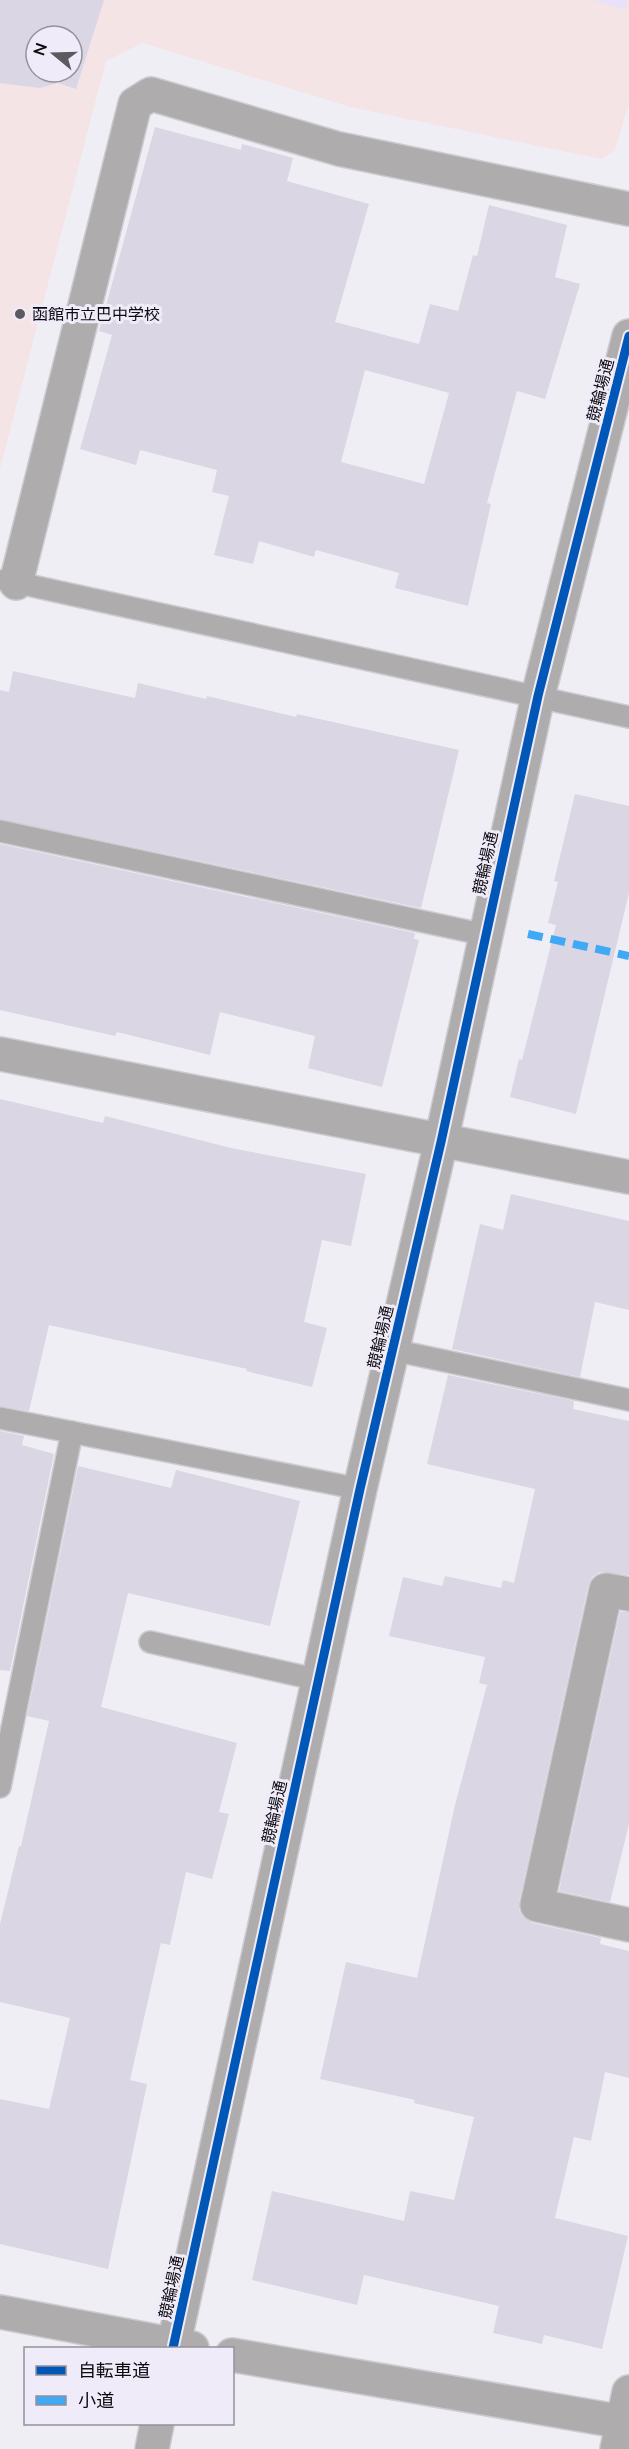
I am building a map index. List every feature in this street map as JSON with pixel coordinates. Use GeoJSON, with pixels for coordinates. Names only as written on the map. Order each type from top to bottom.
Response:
{"type":"FeatureCollection","features":[{"type":"Feature","properties":{"kind":"street"},"geometry":{"type":"LineString","coordinates":[[8,581],[135,104],[151,94],[339,149],[629,209]]}},
{"type":"Feature","properties":{"kind":"street","name":"競輪場通"},"geometry":{"type":"LineString","coordinates":[[179,2347],[360,1489],[441,1142],[538,696],[629,336]]}},
{"type":"Feature","properties":{"kind":"street"},"geometry":{"type":"LineString","coordinates":[[0,1054],[629,1177]]}},
{"type":"Feature","properties":{"kind":"street"},"geometry":{"type":"LineString","coordinates":[[629,1594],[606,1590],[537,1905],[629,1925]]}},
{"type":"Feature","properties":{"kind":"street"},"geometry":{"type":"LineString","coordinates":[[0,2312],[174,2347]]}},
{"type":"Feature","properties":{"kind":"street"},"geometry":{"type":"LineString","coordinates":[[234,2355],[625,2421]]}},
{"type":"Feature","properties":{"kind":"street"},"geometry":{"type":"LineString","coordinates":[[152,2449],[157,2425]]}},
{"type":"Feature","properties":{"kind":"lane"},"geometry":{"type":"LineString","coordinates":[[8,581],[629,717]]}},
{"type":"Feature","properties":{"kind":"lane"},"geometry":{"type":"LineString","coordinates":[[0,831],[486,934]]}},
{"type":"Feature","properties":{"kind":"lane"},"geometry":{"type":"LineString","coordinates":[[393,1350],[629,1400]]}},
{"type":"Feature","properties":{"kind":"lane"},"geometry":{"type":"LineString","coordinates":[[0,1418],[360,1489]]}},
{"type":"Feature","properties":{"kind":"lane"},"geometry":{"type":"LineString","coordinates":[[0,1786],[72,1432]]}},
{"type":"Feature","properties":{"kind":"lane"},"geometry":{"type":"LineString","coordinates":[[150,1642],[319,1680]]}},
{"type":"Feature","properties":{"kind":"shaded area","name":"函館市立巴中学校"},"geometry":{"type":"Polygon","coordinates":[[[0,0],[629,0],[629,103],[615,150],[601,159],[350,107],[143,43],[106,61],[0,469],[0,0]]]}},
{"type":"Feature","properties":{"kind":"shaded area"},"geometry":{"type":"Polygon","coordinates":[[[594,0],[628,0],[625,10],[594,0]]]}},
{"type":"Feature","properties":{"kind":"building"},"geometry":{"type":"Polygon","coordinates":[[[0,0],[104,0],[84,64],[84,24],[24,24],[24,84],[54,84],[40,88],[0,83],[0,0]]]}},
{"type":"Feature","properties":{"kind":"building"},"geometry":{"type":"Polygon","coordinates":[[[61,84],[78,84],[76,89],[61,84]]]}},
{"type":"Feature","properties":{"kind":"building"},"geometry":{"type":"Polygon","coordinates":[[[155,127],[241,150],[242,144],[293,158],[287,181],[369,204],[335,322],[419,344],[430,304],[458,311],[473,255],[477,256],[489,205],[567,225],[555,277],[580,284],[545,399],[517,391],[487,503],[491,504],[468,606],[395,588],[399,573],[316,550],[314,557],[259,541],[253,564],[214,555],[229,496],[212,492],[217,470],[140,450],[136,465],[80,449],[112,335],[99,331],[155,127]],[[365,370],[341,462],[424,484],[449,393],[365,370]]]}},
{"type":"Feature","properties":{"kind":"building"},"geometry":{"type":"Polygon","coordinates":[[[13,671],[135,698],[138,683],[206,699],[207,696],[296,717],[297,714],[459,750],[421,908],[0,819],[0,690],[9,692],[13,671]]]}},
{"type":"Feature","properties":{"kind":"building"},"geometry":{"type":"Polygon","coordinates":[[[575,794],[629,806],[629,893],[576,1114],[510,1097],[519,1059],[522,1060],[556,925],[548,923],[558,882],[554,881],[575,794]]]}},
{"type":"Feature","properties":{"kind":"building"},"geometry":{"type":"Polygon","coordinates":[[[0,844],[415,933],[414,939],[419,940],[382,1087],[308,1068],[315,1036],[220,1012],[210,1055],[117,1032],[115,1036],[0,1010],[0,844]]]}},
{"type":"Feature","properties":{"kind":"building"},"geometry":{"type":"Polygon","coordinates":[[[0,1099],[103,1123],[105,1116],[231,1148],[366,1174],[351,1246],[322,1240],[304,1322],[327,1328],[312,1387],[246,1371],[247,1369],[49,1325],[29,1411],[0,1406],[0,1099]]]}},
{"type":"Feature","properties":{"kind":"building"},"geometry":{"type":"Polygon","coordinates":[[[511,1194],[629,1221],[629,1310],[595,1302],[580,1377],[452,1349],[480,1224],[503,1230],[511,1194]]]}},
{"type":"Feature","properties":{"kind":"building"},"geometry":{"type":"Polygon","coordinates":[[[448,1375],[574,1401],[573,1409],[629,1421],[629,1575],[600,1572],[592,1577],[588,1586],[519,1902],[519,1910],[524,1918],[532,1923],[601,1938],[600,1944],[629,1951],[629,2078],[605,2072],[591,2141],[574,2137],[555,2218],[628,2236],[602,2349],[544,2335],[542,2344],[493,2333],[499,2306],[364,2275],[357,2305],[252,2280],[272,2191],[404,2221],[410,2191],[454,2200],[474,2117],[414,2103],[415,2100],[320,2079],[346,1962],[417,1978],[455,1805],[487,1685],[479,1683],[485,1657],[389,1636],[403,1577],[442,1586],[445,1576],[501,1588],[503,1580],[514,1583],[535,1489],[427,1464],[448,1375]]]}},
{"type":"Feature","properties":{"kind":"building"},"geometry":{"type":"Polygon","coordinates":[[[0,1431],[24,1436],[22,1445],[54,1454],[10,1671],[0,1670],[0,1431]]]}},
{"type":"Feature","properties":{"kind":"building"},"geometry":{"type":"Polygon","coordinates":[[[78,1466],[171,1488],[176,1470],[300,1501],[270,1626],[128,1593],[101,1707],[237,1743],[219,1812],[229,1814],[212,1879],[186,1872],[170,1945],[161,1943],[130,2080],[147,2084],[108,2269],[0,2244],[0,2099],[49,2109],[70,2018],[0,2002],[0,1924],[19,1846],[21,1846],[49,1721],[27,1716],[78,1466]]]}},
{"type":"Feature","properties":{"kind":"building"},"geometry":{"type":"Polygon","coordinates":[[[620,1612],[629,1612],[629,1824],[610,1902],[559,1891],[620,1612]]]}},
{"type":"Feature","properties":{"kind":"marked path"},"geometry":{"type":"LineString","coordinates":[[528,934],[629,956]]}},
{"type":"Feature","properties":{"kind":"cycle path"},"geometry":{"type":"LineString","coordinates":[[173,2347],[360,1489],[441,1142],[538,696],[629,336]]}},
{"type":"Feature","properties":{"kind":"place","name":"函館市立巴中学校"},"geometry":{"type":"Point","coordinates":[20,314]}}]}
